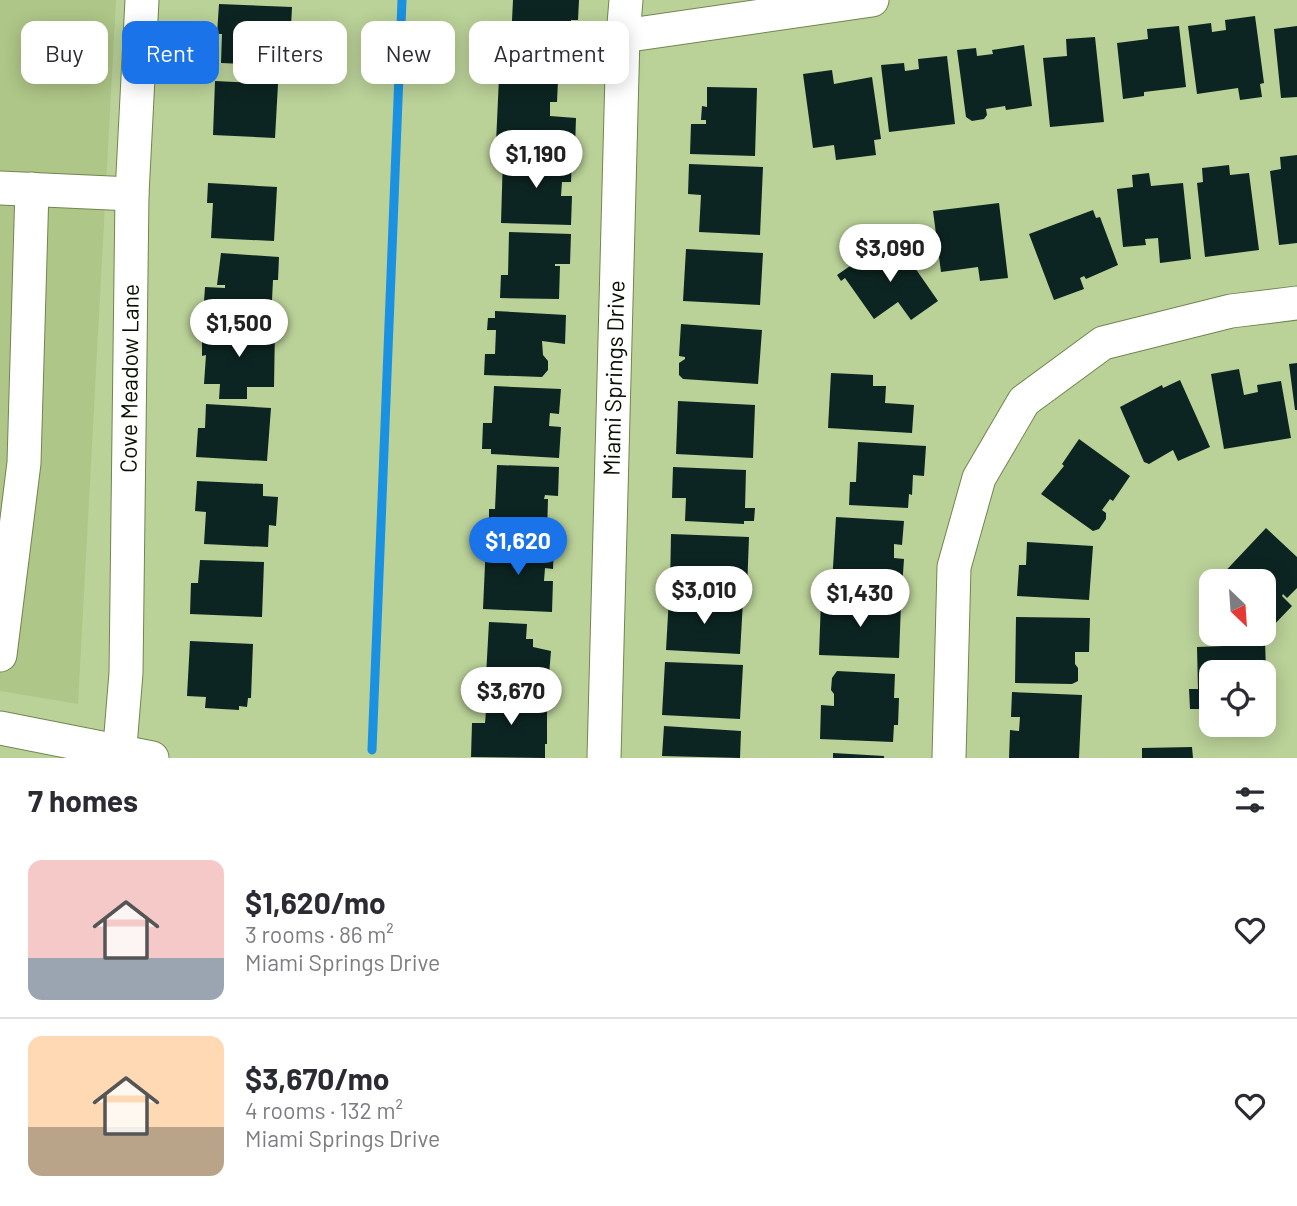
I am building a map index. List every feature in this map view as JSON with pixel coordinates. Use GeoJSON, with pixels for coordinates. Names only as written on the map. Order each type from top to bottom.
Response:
{"type":"FeatureCollection","features":[{"type":"Feature","properties":{"kind":"street","name":"Cove Meadow Lane"},"geometry":{"type":"LineString","coordinates":[[120,755],[126,673],[132,194],[142,0]]}},
{"type":"Feature","properties":{"kind":"street","name":"Miami Springs Drive"},"geometry":{"type":"LineString","coordinates":[[624,21],[626,0]]}},
{"type":"Feature","properties":{"kind":"street"},"geometry":{"type":"LineString","coordinates":[[629,35],[872,0]]}},
{"type":"Feature","properties":{"kind":"street","name":"Miami Springs Drive"},"geometry":{"type":"LineString","coordinates":[[604,758],[622,84]]}},
{"type":"Feature","properties":{"kind":"street"},"geometry":{"type":"LineString","coordinates":[[0,655],[9,523],[24,463],[16,189],[132,194]]}},
{"type":"Feature","properties":{"kind":"street"},"geometry":{"type":"LineString","coordinates":[[949,758],[954,567],[979,478],[1024,401],[1103,343],[1231,311],[1297,303]]}},
{"type":"Feature","properties":{"kind":"street"},"geometry":{"type":"LineString","coordinates":[[0,729],[120,755],[152,758]]}},
{"type":"Feature","properties":{"kind":"shaded area"},"geometry":{"type":"Polygon","coordinates":[[[0,0],[116,0],[78,704],[0,691],[0,0]]]}},
{"type":"Feature","properties":{"kind":"building"},"geometry":{"type":"Polygon","coordinates":[[[513,0],[579,0],[578,20],[512,21],[513,0]]]}},
{"type":"Feature","properties":{"kind":"building"},"geometry":{"type":"Polygon","coordinates":[[[219,4],[292,7],[291,21],[233,21],[233,64],[221,63],[222,34],[219,34],[219,4]]]}},
{"type":"Feature","properties":{"kind":"building"},"geometry":{"type":"Polygon","coordinates":[[[1255,16],[1264,83],[1260,84],[1262,97],[1240,100],[1238,88],[1197,94],[1188,26],[1211,23],[1212,32],[1226,30],[1225,20],[1255,16]]]}},
{"type":"Feature","properties":{"kind":"building"},"geometry":{"type":"Polygon","coordinates":[[[1179,26],[1186,87],[1144,92],[1144,96],[1123,99],[1117,43],[1148,39],[1147,29],[1179,26]]]}},
{"type":"Feature","properties":{"kind":"building"},"geometry":{"type":"Polygon","coordinates":[[[1297,26],[1297,97],[1281,98],[1274,29],[1297,26]]]}},
{"type":"Feature","properties":{"kind":"building"},"geometry":{"type":"Polygon","coordinates":[[[1095,37],[1104,122],[1050,127],[1043,58],[1067,56],[1066,39],[1095,37]]]}},
{"type":"Feature","properties":{"kind":"building"},"geometry":{"type":"Polygon","coordinates":[[[1024,45],[1032,106],[1006,110],[1005,106],[986,109],[987,115],[984,119],[972,121],[966,117],[957,50],[976,48],[977,56],[993,54],[992,50],[1024,45]]]}},
{"type":"Feature","properties":{"kind":"building"},"geometry":{"type":"Polygon","coordinates":[[[947,56],[955,124],[889,132],[881,65],[904,63],[905,71],[919,69],[918,59],[947,56]]]}},
{"type":"Feature","properties":{"kind":"building"},"geometry":{"type":"Polygon","coordinates":[[[832,70],[834,84],[872,77],[881,139],[874,140],[876,155],[836,160],[834,145],[813,148],[803,74],[832,70]]]}},
{"type":"Feature","properties":{"kind":"building"},"geometry":{"type":"Polygon","coordinates":[[[219,81],[233,82],[233,84],[278,84],[275,138],[213,135],[215,84],[219,84],[219,81]]]}},
{"type":"Feature","properties":{"kind":"building"},"geometry":{"type":"Polygon","coordinates":[[[499,84],[558,84],[557,102],[550,102],[550,116],[576,118],[575,147],[496,143],[499,84]]]}},
{"type":"Feature","properties":{"kind":"building"},"geometry":{"type":"Polygon","coordinates":[[[707,87],[757,88],[755,156],[690,154],[691,124],[706,124],[706,120],[701,120],[702,106],[707,107],[707,87]]]}},
{"type":"Feature","properties":{"kind":"building"},"geometry":{"type":"Polygon","coordinates":[[[503,155],[572,158],[571,182],[562,182],[561,196],[572,196],[571,225],[501,223],[503,155]]]}},
{"type":"Feature","properties":{"kind":"building"},"geometry":{"type":"Polygon","coordinates":[[[1297,155],[1297,243],[1279,245],[1270,171],[1281,169],[1280,157],[1297,155]]]}},
{"type":"Feature","properties":{"kind":"building"},"geometry":{"type":"Polygon","coordinates":[[[689,164],[763,167],[760,235],[699,232],[701,195],[688,194],[689,164]]]}},
{"type":"Feature","properties":{"kind":"building"},"geometry":{"type":"Polygon","coordinates":[[[1229,165],[1230,175],[1249,173],[1259,250],[1205,257],[1197,183],[1203,182],[1202,168],[1229,165]]]}},
{"type":"Feature","properties":{"kind":"building"},"geometry":{"type":"Polygon","coordinates":[[[1149,173],[1151,186],[1183,183],[1191,259],[1160,263],[1158,238],[1145,239],[1146,245],[1123,247],[1117,189],[1133,187],[1132,175],[1149,173]]]}},
{"type":"Feature","properties":{"kind":"building"},"geometry":{"type":"Polygon","coordinates":[[[208,183],[277,187],[274,241],[211,238],[213,203],[207,203],[208,183]]]}},
{"type":"Feature","properties":{"kind":"building"},"geometry":{"type":"Polygon","coordinates":[[[999,203],[1008,278],[980,281],[978,267],[941,272],[933,211],[999,203]]]}},
{"type":"Feature","properties":{"kind":"building"},"geometry":{"type":"Polygon","coordinates":[[[1093,210],[1096,218],[1100,217],[1118,265],[1086,279],[1084,276],[1080,278],[1084,289],[1054,300],[1029,234],[1093,210]]]}},
{"type":"Feature","properties":{"kind":"building"},"geometry":{"type":"Polygon","coordinates":[[[509,232],[571,234],[570,264],[555,264],[560,266],[559,299],[500,298],[501,275],[508,275],[509,232]]]}},
{"type":"Feature","properties":{"kind":"building"},"geometry":{"type":"Polygon","coordinates":[[[897,242],[938,301],[911,320],[898,302],[874,319],[845,278],[841,281],[837,275],[856,262],[860,268],[897,242]]]}},
{"type":"Feature","properties":{"kind":"building"},"geometry":{"type":"Polygon","coordinates":[[[686,249],[763,253],[760,305],[683,301],[686,249]]]}},
{"type":"Feature","properties":{"kind":"building"},"geometry":{"type":"Polygon","coordinates":[[[221,253],[279,257],[278,280],[273,280],[271,320],[203,316],[205,287],[225,288],[225,285],[217,285],[221,253]]]}},
{"type":"Feature","properties":{"kind":"building"},"geometry":{"type":"Polygon","coordinates":[[[495,311],[566,315],[565,344],[542,341],[548,370],[542,377],[484,375],[485,354],[495,354],[496,330],[487,330],[488,318],[495,318],[495,311]]]}},
{"type":"Feature","properties":{"kind":"building"},"geometry":{"type":"Polygon","coordinates":[[[681,324],[762,330],[758,384],[683,379],[679,375],[679,363],[685,359],[679,356],[681,324]]]}},
{"type":"Feature","properties":{"kind":"building"},"geometry":{"type":"Polygon","coordinates":[[[202,326],[275,327],[274,387],[247,387],[247,399],[219,399],[220,384],[204,384],[206,355],[202,356],[202,326]]]}},
{"type":"Feature","properties":{"kind":"building"},"geometry":{"type":"Polygon","coordinates":[[[1297,363],[1297,410],[1295,410],[1289,364],[1297,363]]]}},
{"type":"Feature","properties":{"kind":"building"},"geometry":{"type":"Polygon","coordinates":[[[1239,369],[1244,395],[1258,392],[1257,385],[1281,381],[1291,438],[1224,449],[1211,374],[1239,369]]]}},
{"type":"Feature","properties":{"kind":"building"},"geometry":{"type":"Polygon","coordinates":[[[831,373],[873,375],[873,386],[886,386],[885,403],[914,405],[912,433],[828,428],[831,373]]]}},
{"type":"Feature","properties":{"kind":"building"},"geometry":{"type":"Polygon","coordinates":[[[1180,380],[1210,447],[1178,461],[1173,450],[1149,464],[1144,462],[1120,407],[1162,385],[1163,388],[1180,380]]]}},
{"type":"Feature","properties":{"kind":"building"},"geometry":{"type":"Polygon","coordinates":[[[494,386],[561,389],[559,414],[550,413],[549,426],[561,427],[559,458],[491,454],[491,449],[482,449],[483,423],[492,423],[494,386]]]}},
{"type":"Feature","properties":{"kind":"building"},"geometry":{"type":"Polygon","coordinates":[[[678,401],[755,405],[753,458],[676,454],[678,401]]]}},
{"type":"Feature","properties":{"kind":"building"},"geometry":{"type":"Polygon","coordinates":[[[206,404],[271,408],[267,461],[196,457],[198,428],[205,428],[206,404]]]}},
{"type":"Feature","properties":{"kind":"building"},"geometry":{"type":"Polygon","coordinates":[[[1079,439],[1130,476],[1113,501],[1110,499],[1102,510],[1106,513],[1106,519],[1099,529],[1093,531],[1041,494],[1064,466],[1062,464],[1079,439]]]}},
{"type":"Feature","properties":{"kind":"building"},"geometry":{"type":"Polygon","coordinates":[[[858,442],[926,446],[924,476],[913,475],[908,508],[849,505],[850,482],[856,482],[858,442]]]}},
{"type":"Feature","properties":{"kind":"building"},"geometry":{"type":"Polygon","coordinates":[[[497,465],[559,467],[558,496],[545,495],[544,499],[548,499],[547,532],[489,529],[489,509],[495,509],[497,465]]]}},
{"type":"Feature","properties":{"kind":"building"},"geometry":{"type":"Polygon","coordinates":[[[673,467],[746,470],[745,508],[755,508],[754,521],[744,521],[744,524],[685,521],[686,498],[672,498],[673,467]]]}},
{"type":"Feature","properties":{"kind":"building"},"geometry":{"type":"Polygon","coordinates":[[[197,481],[263,484],[263,496],[278,497],[276,526],[269,525],[268,547],[204,544],[206,512],[195,511],[197,481]]]}},
{"type":"Feature","properties":{"kind":"building"},"geometry":{"type":"Polygon","coordinates":[[[836,517],[904,521],[902,545],[894,544],[894,558],[904,559],[902,588],[832,584],[836,517]]]}},
{"type":"Feature","properties":{"kind":"building"},"geometry":{"type":"Polygon","coordinates":[[[1266,528],[1297,557],[1297,588],[1287,598],[1283,594],[1282,596],[1292,606],[1276,623],[1276,569],[1227,569],[1266,528]]]}},
{"type":"Feature","properties":{"kind":"building"},"geometry":{"type":"Polygon","coordinates":[[[671,534],[749,537],[747,590],[670,587],[671,534]]]}},
{"type":"Feature","properties":{"kind":"building"},"geometry":{"type":"Polygon","coordinates":[[[486,542],[554,545],[553,569],[545,568],[544,581],[553,581],[552,612],[483,609],[486,542]]]}},
{"type":"Feature","properties":{"kind":"building"},"geometry":{"type":"Polygon","coordinates":[[[1027,542],[1093,546],[1089,600],[1017,596],[1019,565],[1026,565],[1027,542]]]}},
{"type":"Feature","properties":{"kind":"building"},"geometry":{"type":"Polygon","coordinates":[[[200,560],[264,562],[262,617],[190,614],[191,583],[198,583],[200,560]]]}},
{"type":"Feature","properties":{"kind":"building"},"geometry":{"type":"Polygon","coordinates":[[[669,597],[743,601],[740,654],[666,650],[669,597]]]}},
{"type":"Feature","properties":{"kind":"building"},"geometry":{"type":"Polygon","coordinates":[[[821,600],[901,603],[899,658],[819,655],[821,600]]]}},
{"type":"Feature","properties":{"kind":"building"},"geometry":{"type":"Polygon","coordinates":[[[1016,617],[1090,618],[1089,652],[1075,652],[1078,681],[1072,684],[1015,683],[1016,617]]]}},
{"type":"Feature","properties":{"kind":"building"},"geometry":{"type":"Polygon","coordinates":[[[489,622],[527,624],[526,639],[533,639],[533,647],[551,651],[549,675],[543,675],[543,679],[486,676],[489,622]]]}},
{"type":"Feature","properties":{"kind":"building"},"geometry":{"type":"Polygon","coordinates":[[[190,641],[253,644],[251,698],[248,698],[247,707],[239,706],[239,710],[205,708],[206,697],[187,696],[190,641]]]}},
{"type":"Feature","properties":{"kind":"building"},"geometry":{"type":"Polygon","coordinates":[[[1265,646],[1266,660],[1199,660],[1199,709],[1190,709],[1189,689],[1198,689],[1197,647],[1265,646]]]}},
{"type":"Feature","properties":{"kind":"building"},"geometry":{"type":"Polygon","coordinates":[[[665,662],[743,665],[740,719],[662,715],[665,662]]]}},
{"type":"Feature","properties":{"kind":"building"},"geometry":{"type":"Polygon","coordinates":[[[837,671],[895,674],[894,698],[899,698],[898,725],[894,725],[893,742],[820,739],[821,705],[834,706],[832,678],[837,671]]]}},
{"type":"Feature","properties":{"kind":"building"},"geometry":{"type":"Polygon","coordinates":[[[485,692],[547,695],[545,758],[471,757],[472,723],[485,723],[486,711],[481,707],[482,695],[485,692]]]}},
{"type":"Feature","properties":{"kind":"building"},"geometry":{"type":"Polygon","coordinates":[[[1012,692],[1082,695],[1079,758],[1009,758],[1010,730],[1019,731],[1020,717],[1011,717],[1012,692]]]}},
{"type":"Feature","properties":{"kind":"building"},"geometry":{"type":"Polygon","coordinates":[[[664,726],[741,731],[740,758],[662,756],[664,726]]]}},
{"type":"Feature","properties":{"kind":"building"},"geometry":{"type":"Polygon","coordinates":[[[1192,747],[1193,758],[1142,758],[1142,748],[1192,747]]]}},
{"type":"Feature","properties":{"kind":"building"},"geometry":{"type":"Polygon","coordinates":[[[833,753],[884,756],[884,758],[833,758],[833,753]]]}},
{"type":"Feature","properties":{"kind":"waterway"},"geometry":{"type":"LineString","coordinates":[[372,750],[402,0]]}}]}
